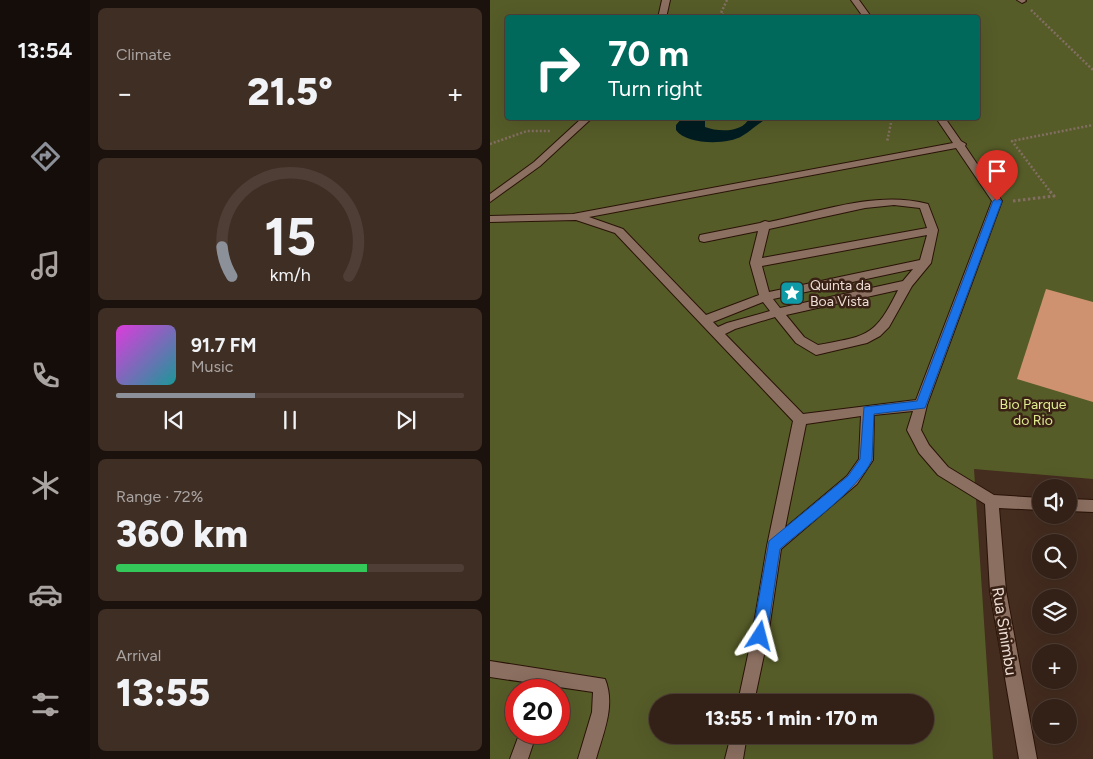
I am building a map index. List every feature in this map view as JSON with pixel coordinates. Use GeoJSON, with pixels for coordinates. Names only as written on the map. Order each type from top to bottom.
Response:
{"type":"FeatureCollection","features":[{"type":"Feature","properties":{"kind":"street"},"geometry":{"type":"LineString","coordinates":[[663,15],[666,0]]}},
{"type":"Feature","properties":{"kind":"street"},"geometry":{"type":"LineString","coordinates":[[856,0],[866,15]]}},
{"type":"Feature","properties":{"kind":"street"},"geometry":{"type":"LineString","coordinates":[[490,199],[537,164],[585,120]]}},
{"type":"Feature","properties":{"kind":"street"},"geometry":{"type":"LineString","coordinates":[[942,120],[997,201],[921,405],[914,430],[924,449],[943,471],[992,501],[1032,503]]}},
{"type":"Feature","properties":{"kind":"street"},"geometry":{"type":"LineString","coordinates":[[573,218],[884,157],[960,144]]}},
{"type":"Feature","properties":{"kind":"street"},"geometry":{"type":"LineString","coordinates":[[704,238],[765,224],[806,218],[878,201],[907,201],[924,206],[933,230],[925,263],[907,284],[887,321],[877,333],[849,344],[816,350],[800,340],[765,298],[756,263],[765,224]]}},
{"type":"Feature","properties":{"kind":"street"},"geometry":{"type":"LineString","coordinates":[[490,219],[573,218],[598,222],[618,232],[718,333],[800,420]]}},
{"type":"Feature","properties":{"kind":"street"},"geometry":{"type":"LineString","coordinates":[[756,263],[933,230]]}},
{"type":"Feature","properties":{"kind":"street"},"geometry":{"type":"LineString","coordinates":[[705,320],[765,298],[925,263]]}},
{"type":"Feature","properties":{"kind":"street"},"geometry":{"type":"LineString","coordinates":[[718,333],[731,326],[776,313],[907,284]]}},
{"type":"Feature","properties":{"kind":"street"},"geometry":{"type":"LineString","coordinates":[[800,420],[868,410],[921,405]]}},
{"type":"Feature","properties":{"kind":"street"},"geometry":{"type":"LineString","coordinates":[[774,546],[852,480],[866,460],[868,410]]}},
{"type":"Feature","properties":{"kind":"street"},"geometry":{"type":"LineString","coordinates":[[748,694],[760,636],[774,546],[800,420]]}},
{"type":"Feature","properties":{"kind":"street","name":"Rua Sinimbu"},"geometry":{"type":"LineString","coordinates":[[992,501],[998,591],[1028,759]]}},
{"type":"Feature","properties":{"kind":"street"},"geometry":{"type":"LineString","coordinates":[[1077,505],[1093,506]]}},
{"type":"Feature","properties":{"kind":"street"},"geometry":{"type":"LineString","coordinates":[[490,668],[530,679]]}},
{"type":"Feature","properties":{"kind":"street"},"geometry":{"type":"LineString","coordinates":[[570,684],[599,685],[603,693],[602,708],[587,759]]}},
{"type":"Feature","properties":{"kind":"street"},"geometry":{"type":"LineString","coordinates":[[519,759],[525,744]]}},
{"type":"Feature","properties":{"kind":"street"},"geometry":{"type":"LineString","coordinates":[[734,759],[737,744]]}},
{"type":"Feature","properties":{"kind":"path"},"geometry":{"type":"LineString","coordinates":[[723,15],[721,13],[727,0]]}},
{"type":"Feature","properties":{"kind":"path"},"geometry":{"type":"LineString","coordinates":[[1021,1],[1093,70]]}},
{"type":"Feature","properties":{"kind":"path"},"geometry":{"type":"LineString","coordinates":[[884,157],[892,120]]}},
{"type":"Feature","properties":{"kind":"path"},"geometry":{"type":"LineString","coordinates":[[997,201],[1023,201],[1054,196],[1012,141],[1093,124]]}},
{"type":"Feature","properties":{"kind":"path"},"geometry":{"type":"LineString","coordinates":[[490,144],[527,131],[574,130]]}},
{"type":"Feature","properties":{"kind":"green space","name":"Quinta da Boa Vista"},"geometry":{"type":"Polygon","coordinates":[[[490,0],[1093,0],[1093,479],[974,469],[993,759],[490,759],[490,0]]]}},
{"type":"Feature","properties":{"kind":"water"},"geometry":{"type":"Polygon","coordinates":[[[680,120],[707,120],[705,127],[717,130],[730,130],[736,129],[748,120],[764,120],[736,139],[718,142],[689,139],[676,130],[676,125],[680,120]]]}},
{"type":"Feature","properties":{"kind":"building"},"geometry":{"type":"Polygon","coordinates":[[[1046,289],[1093,302],[1093,402],[1017,379],[1046,289]]]}},
{"type":"Feature","properties":{"kind":"place","name":"Quinta da Boa Vista"},"geometry":{"type":"Point","coordinates":[792,293]}},
{"type":"Feature","properties":{"kind":"route"},"geometry":{"type":"LineString","coordinates":[[760,636],[774,546],[852,480],[866,460],[868,410],[921,405],[997,201]]}},
{"type":"Feature","properties":{"kind":"park label","name":"Bio Parque do Rio"},"geometry":{"type":"Point","coordinates":[1033,412]}}]}
